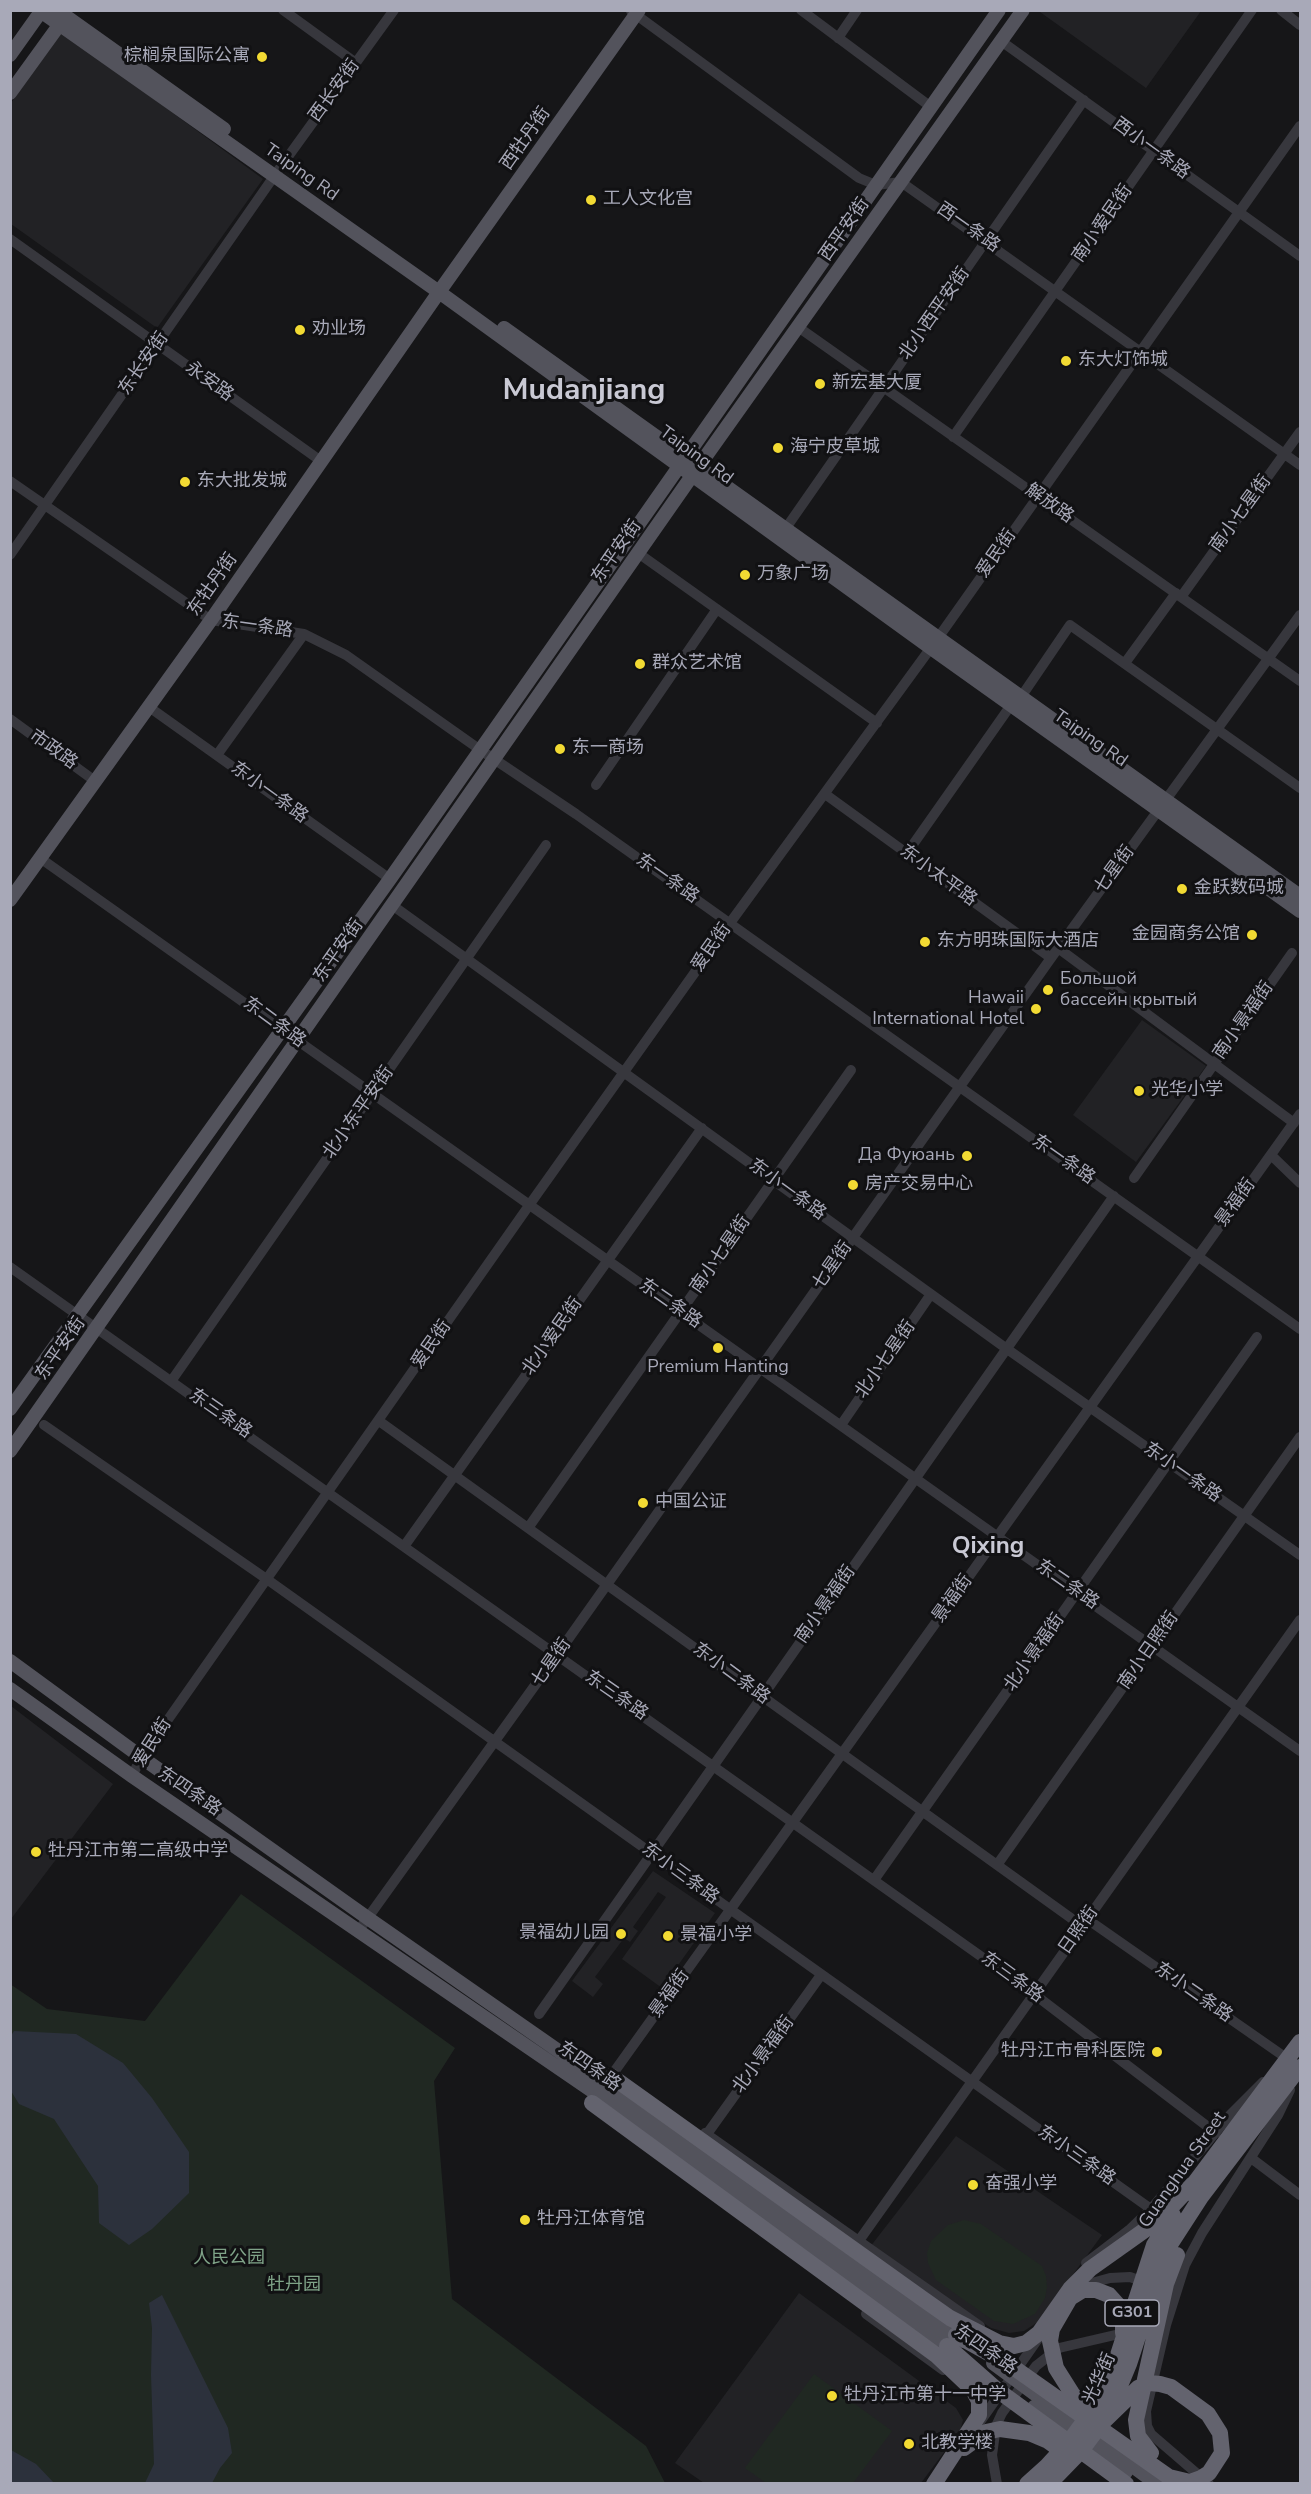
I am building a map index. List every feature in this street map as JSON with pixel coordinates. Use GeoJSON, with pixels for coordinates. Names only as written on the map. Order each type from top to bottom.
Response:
{"type":"FeatureCollection","features":[{"type":"Feature","properties":{"kind":"highway","name":"Guanghua Street"},"geometry":{"type":"LineString","coordinates":[[1027,2484],[1069,2442],[1090,2413],[1117,2358],[1154,2245],[1193,2184],[1234,2143],[1296,2065],[1300,2042]]}},
{"type":"Feature","properties":{"kind":"highway"},"geometry":{"type":"LineString","coordinates":[[602,2090],[665,2134],[950,2318],[999,2343],[1014,2346],[1026,2343],[1039,2333],[1070,2289],[1090,2269],[1159,2220],[1193,2184]]}},
{"type":"Feature","properties":{"kind":"highway"},"geometry":{"type":"LineString","coordinates":[[602,2090],[665,2134],[936,2355],[973,2390],[979,2401],[979,2415],[938,2483]]}},
{"type":"Feature","properties":{"kind":"highway"},"geometry":{"type":"LineString","coordinates":[[1151,2452],[1138,2436],[1136,2420],[1166,2284],[1174,2261],[1234,2143]]}},
{"type":"Feature","properties":{"kind":"highway","name":"光华街"},"geometry":{"type":"LineString","coordinates":[[1049,2484],[1081,2451],[1102,2422],[1129,2364],[1166,2251],[1234,2143]]}},
{"type":"Feature","properties":{"kind":"highway"},"geometry":{"type":"LineString","coordinates":[[1123,2339],[1123,2320],[1118,2305],[1109,2295],[1096,2290],[1083,2290],[1070,2298],[1058,2315],[1050,2341],[1056,2368],[1074,2396],[1191,2484]]}},
{"type":"Feature","properties":{"kind":"highway"},"geometry":{"type":"LineString","coordinates":[[952,2341],[1010,2365],[1169,2477],[1190,2482],[1201,2478],[1209,2473],[1222,2453],[1220,2433],[1208,2414],[1171,2387],[1160,2384],[1150,2383],[1138,2388],[1102,2422]]}},
{"type":"Feature","properties":{"kind":"highway"},"geometry":{"type":"LineString","coordinates":[[952,2341],[996,2389],[1126,2484]]}},
{"type":"Feature","properties":{"kind":"highway"},"geometry":{"type":"LineString","coordinates":[[938,2483],[963,2449],[986,2432],[1000,2429],[1029,2433],[1048,2441],[1107,2484]]}},
{"type":"Feature","properties":{"kind":"highway"},"geometry":{"type":"LineString","coordinates":[[1063,2484],[1081,2451]]}},
{"type":"Feature","properties":{"kind":"main road","name":"西平安街"},"geometry":{"type":"LineString","coordinates":[[682,461],[999,10]]}},
{"type":"Feature","properties":{"kind":"main road","name":"西平安街"},"geometry":{"type":"LineString","coordinates":[[695,471],[1023,10]]}},
{"type":"Feature","properties":{"kind":"main road","name":"Taiping Rd"},"geometry":{"type":"LineString","coordinates":[[41,11],[63,16],[277,172],[1161,805],[1300,911]]}},
{"type":"Feature","properties":{"kind":"main road"},"geometry":{"type":"LineString","coordinates":[[10,55],[41,11]]}},
{"type":"Feature","properties":{"kind":"main road","name":"西牡丹街"},"geometry":{"type":"LineString","coordinates":[[441,288],[636,12]]}},
{"type":"Feature","properties":{"kind":"main road"},"geometry":{"type":"LineString","coordinates":[[10,93],[63,16]]}},
{"type":"Feature","properties":{"kind":"main road","name":"东牡丹街"},"geometry":{"type":"LineString","coordinates":[[10,900],[211,620],[441,288]]}},
{"type":"Feature","properties":{"kind":"main road","name":"东平安街"},"geometry":{"type":"LineString","coordinates":[[10,1409],[390,879],[682,461]]}},
{"type":"Feature","properties":{"kind":"main road","name":"Taiping Rd"},"geometry":{"type":"LineString","coordinates":[[695,471],[786,528],[935,643]]}},
{"type":"Feature","properties":{"kind":"main road","name":"东平安街"},"geometry":{"type":"LineString","coordinates":[[10,1451],[695,471]]}},
{"type":"Feature","properties":{"kind":"main road","name":"Taiping Rd"},"geometry":{"type":"LineString","coordinates":[[1161,805],[1300,896]]}},
{"type":"Feature","properties":{"kind":"main road"},"geometry":{"type":"LineString","coordinates":[[10,1661],[364,1925],[602,2090]]}},
{"type":"Feature","properties":{"kind":"main road","name":"东四条路"},"geometry":{"type":"LineString","coordinates":[[10,1689],[132,1776],[364,1925]]}},
{"type":"Feature","properties":{"kind":"main road","name":"东四条路"},"geometry":{"type":"LineString","coordinates":[[665,2134],[952,2341],[1142,2484]]}},
{"type":"Feature","properties":{"kind":"main road"},"geometry":{"type":"LineString","coordinates":[[952,2341],[1157,2484]]}},
{"type":"Feature","properties":{"kind":"street"},"geometry":{"type":"LineString","coordinates":[[283,10],[356,63]]}},
{"type":"Feature","properties":{"kind":"street","name":"西长安街"},"geometry":{"type":"LineString","coordinates":[[277,172],[394,10]]}},
{"type":"Feature","properties":{"kind":"street"},"geometry":{"type":"LineString","coordinates":[[801,10],[931,107]]}},
{"type":"Feature","properties":{"kind":"street"},"geometry":{"type":"LineString","coordinates":[[838,38],[857,10]]}},
{"type":"Feature","properties":{"kind":"street","name":"南小爱民街"},"geometry":{"type":"LineString","coordinates":[[952,437],[1252,10]]}},
{"type":"Feature","properties":{"kind":"street"},"geometry":{"type":"LineString","coordinates":[[1281,10],[1300,25]]}},
{"type":"Feature","properties":{"kind":"street"},"geometry":{"type":"LineString","coordinates":[[636,12],[859,178],[876,185],[901,182]]}},
{"type":"Feature","properties":{"kind":"street","name":"西小一条路"},"geometry":{"type":"LineString","coordinates":[[1001,41],[1300,256]]}},
{"type":"Feature","properties":{"kind":"street","name":"北小西平安街"},"geometry":{"type":"LineString","coordinates":[[786,528],[1084,100]]}},
{"type":"Feature","properties":{"kind":"street","name":"爱民街"},"geometry":{"type":"LineString","coordinates":[[132,1776],[141,1758],[330,1492],[530,1204],[730,923],[935,643],[1300,126]]}},
{"type":"Feature","properties":{"kind":"street","name":"东长安街"},"geometry":{"type":"LineString","coordinates":[[10,555],[277,172]]}},
{"type":"Feature","properties":{"kind":"street","name":"西一条路"},"geometry":{"type":"LineString","coordinates":[[901,182],[1300,465]]}},
{"type":"Feature","properties":{"kind":"street","name":"永安路"},"geometry":{"type":"LineString","coordinates":[[10,239],[321,461]]}},
{"type":"Feature","properties":{"kind":"street","name":"解放路"},"geometry":{"type":"LineString","coordinates":[[798,327],[1300,681]]}},
{"type":"Feature","properties":{"kind":"street","name":"南小七星街"},"geometry":{"type":"LineString","coordinates":[[1125,663],[1300,432]]}},
{"type":"Feature","properties":{"kind":"street","name":"东一条路"},"geometry":{"type":"LineString","coordinates":[[10,481],[211,620],[304,633],[346,655],[730,923],[1300,1329]]}},
{"type":"Feature","properties":{"kind":"street"},"geometry":{"type":"LineString","coordinates":[[638,553],[877,723]]}},
{"type":"Feature","properties":{"kind":"street"},"geometry":{"type":"LineString","coordinates":[[596,786],[717,609]]}},
{"type":"Feature","properties":{"kind":"street","name":"七星街"},"geometry":{"type":"LineString","coordinates":[[364,1925],[1058,948],[1300,615]]}},
{"type":"Feature","properties":{"kind":"street"},"geometry":{"type":"LineString","coordinates":[[907,853],[1070,625],[1300,788]]}},
{"type":"Feature","properties":{"kind":"street"},"geometry":{"type":"LineString","coordinates":[[217,755],[304,633]]}},
{"type":"Feature","properties":{"kind":"street","name":"东小一条路"},"geometry":{"type":"LineString","coordinates":[[149,706],[390,879]]}},
{"type":"Feature","properties":{"kind":"street","name":"市政路"},"geometry":{"type":"LineString","coordinates":[[10,719],[95,781]]}},
{"type":"Feature","properties":{"kind":"street","name":"东小太平路"},"geometry":{"type":"LineString","coordinates":[[825,794],[1051,958]]}},
{"type":"Feature","properties":{"kind":"street","name":"北小东平安街"},"geometry":{"type":"LineString","coordinates":[[172,1380],[546,846]]}},
{"type":"Feature","properties":{"kind":"street","name":"东二条路"},"geometry":{"type":"LineString","coordinates":[[40,858],[1300,1751]]}},
{"type":"Feature","properties":{"kind":"street","name":"东小一条路"},"geometry":{"type":"LineString","coordinates":[[392,905],[1007,1349],[1300,1556]]}},
{"type":"Feature","properties":{"kind":"street"},"geometry":{"type":"LineString","coordinates":[[1058,948],[1214,1064],[1297,1119]]}},
{"type":"Feature","properties":{"kind":"street","name":"南小景福街"},"geometry":{"type":"LineString","coordinates":[[1134,1178],[1292,953]]}},
{"type":"Feature","properties":{"kind":"street","name":"南小七星街"},"geometry":{"type":"LineString","coordinates":[[528,1528],[851,1070]]}},
{"type":"Feature","properties":{"kind":"street","name":"景福街"},"geometry":{"type":"LineString","coordinates":[[602,2090],[1297,1119]]}},
{"type":"Feature","properties":{"kind":"street","name":"北小爱民街"},"geometry":{"type":"LineString","coordinates":[[405,1545],[702,1128]]}},
{"type":"Feature","properties":{"kind":"street"},"geometry":{"type":"LineString","coordinates":[[1271,1155],[1300,1183]]}},
{"type":"Feature","properties":{"kind":"street","name":"南小景福街"},"geometry":{"type":"LineString","coordinates":[[539,2014],[1114,1196]]}},
{"type":"Feature","properties":{"kind":"street","name":"东三条路"},"geometry":{"type":"LineString","coordinates":[[10,1267],[98,1327],[1034,1994],[1300,2195]]}},
{"type":"Feature","properties":{"kind":"street","name":"北小七星街"},"geometry":{"type":"LineString","coordinates":[[841,1425],[931,1294]]}},
{"type":"Feature","properties":{"kind":"street","name":"北小景福街"},"geometry":{"type":"LineString","coordinates":[[874,1880],[1257,1337]]}},
{"type":"Feature","properties":{"kind":"street","name":"东小二条路"},"geometry":{"type":"LineString","coordinates":[[379,1421],[997,1865],[1296,2065]]}},
{"type":"Feature","properties":{"kind":"street","name":"东小三条路"},"geometry":{"type":"LineString","coordinates":[[44,1425],[268,1580],[1151,2209]]}},
{"type":"Feature","properties":{"kind":"street","name":"南小日照街"},"geometry":{"type":"LineString","coordinates":[[997,1865],[1300,1437]]}},
{"type":"Feature","properties":{"kind":"street","name":"日照街"},"geometry":{"type":"LineString","coordinates":[[858,2242],[1300,1620]]}},
{"type":"Feature","properties":{"kind":"street","name":"北小景福街"},"geometry":{"type":"LineString","coordinates":[[706,2134],[821,1975]]}},
{"type":"Feature","properties":{"kind":"street"},"geometry":{"type":"LineString","coordinates":[[602,2090],[706,2134],[979,2326],[1002,2337],[1012,2339],[1033,2331],[1087,2262],[1234,2143],[1278,2115],[1296,2065]]}},
{"type":"Feature","properties":{"kind":"street"},"geometry":{"type":"LineString","coordinates":[[602,2090],[959,2384],[970,2398],[971,2418],[940,2465],[938,2483]]}},
{"type":"Feature","properties":{"kind":"street"},"geometry":{"type":"LineString","coordinates":[[1209,2484],[1157,2440],[1147,2426],[1146,2411],[1175,2294],[1185,2265],[1203,2233],[1234,2143]]}},
{"type":"Feature","properties":{"kind":"street"},"geometry":{"type":"LineString","coordinates":[[1061,2298],[1075,2288],[1110,2278],[1130,2277],[1175,2294]]}},
{"type":"Feature","properties":{"kind":"street"},"geometry":{"type":"LineString","coordinates":[[938,2483],[1075,2288]]}},
{"type":"Feature","properties":{"kind":"street"},"geometry":{"type":"LineString","coordinates":[[997,2484],[992,2455],[996,2426],[1002,2413],[1036,2366],[1046,2356],[1072,2343],[1166,2325]]}},
{"type":"Feature","properties":{"kind":"shaded area"},"geometry":{"type":"Polygon","coordinates":[[[1201,10],[1146,88],[1041,11],[1201,10]]]}},
{"type":"Feature","properties":{"kind":"shaded area"},"geometry":{"type":"Polygon","coordinates":[[[61,31],[263,179],[157,328],[11,224],[11,103],[61,31]]]}},
{"type":"Feature","properties":{"kind":"shaded area","name":"光华小学"},"geometry":{"type":"Polygon","coordinates":[[[1142,1020],[1206,1066],[1136,1162],[1073,1115],[1142,1020]]]}},
{"type":"Feature","properties":{"kind":"shaded area","name":"牡丹江市第二高级中学"},"geometry":{"type":"Polygon","coordinates":[[[11,1706],[113,1784],[10,1919],[11,1706]]]}},
{"type":"Feature","properties":{"kind":"shaded area","name":"景福小学"},"geometry":{"type":"Polygon","coordinates":[[[653,1871],[715,1913],[662,1988],[622,1959],[666,1897],[658,1892],[633,1927],[638,1931],[630,1942],[624,1938],[595,1977],[603,1984],[593,1997],[572,1981],[653,1871]]]}},
{"type":"Feature","properties":{"kind":"shaded area"},"geometry":{"type":"Polygon","coordinates":[[[14,2031],[76,2034],[123,2063],[152,2098],[189,2152],[189,2193],[152,2229],[129,2245],[99,2223],[98,2186],[54,2119],[19,2104],[11,2091],[11,2036],[14,2031]]]}},
{"type":"Feature","properties":{"kind":"shaded area","name":"奋强小学"},"geometry":{"type":"Polygon","coordinates":[[[956,2136],[1102,2235],[1038,2322],[1024,2331],[1009,2333],[991,2328],[870,2247],[956,2136]]]}},
{"type":"Feature","properties":{"kind":"shaded area","name":"牡丹江市第十一中学"},"geometry":{"type":"Polygon","coordinates":[[[799,2293],[956,2408],[963,2420],[960,2431],[921,2483],[704,2483],[675,2463],[799,2293]]]}},
{"type":"Feature","properties":{"kind":"shaded area"},"geometry":{"type":"Polygon","coordinates":[[[162,2295],[228,2428],[232,2453],[212,2483],[145,2483],[154,2464],[152,2328],[149,2303],[162,2295]]]}},
{"type":"Feature","properties":{"kind":"shaded area"},"geometry":{"type":"Polygon","coordinates":[[[11,2450],[36,2464],[54,2483],[11,2483],[11,2450]]]}},
{"type":"Feature","properties":{"kind":"green space","name":"人民公园"},"geometry":{"type":"Polygon","coordinates":[[[241,1894],[455,2048],[434,2081],[452,2299],[646,2446],[665,2483],[11,2483],[10,1984],[47,2009],[145,2021],[241,1894]]]}},
{"type":"Feature","properties":{"kind":"green space"},"geometry":{"type":"Polygon","coordinates":[[[964,2220],[981,2224],[1042,2266],[1047,2287],[1045,2298],[1035,2314],[1013,2324],[994,2321],[936,2280],[928,2263],[927,2253],[931,2241],[948,2225],[964,2220]]]}},
{"type":"Feature","properties":{"kind":"green space"},"geometry":{"type":"Polygon","coordinates":[[[814,2374],[892,2431],[853,2483],[766,2483],[745,2468],[814,2374]]]}},
{"type":"Feature","properties":{"kind":"place","name":"棕榈泉国际公寓"},"geometry":{"type":"Point","coordinates":[262,57]}},
{"type":"Feature","properties":{"kind":"place","name":"工人文化宫"},"geometry":{"type":"Point","coordinates":[591,200]}},
{"type":"Feature","properties":{"kind":"place","name":"劝业场"},"geometry":{"type":"Point","coordinates":[300,330]}},
{"type":"Feature","properties":{"kind":"place","name":"东大灯饰城"},"geometry":{"type":"Point","coordinates":[1066,361]}},
{"type":"Feature","properties":{"kind":"place","name":"新宏基大厦"},"geometry":{"type":"Point","coordinates":[820,384]}},
{"type":"Feature","properties":{"kind":"place","name":"海宁皮草城"},"geometry":{"type":"Point","coordinates":[778,448]}},
{"type":"Feature","properties":{"kind":"place","name":"东大批发城"},"geometry":{"type":"Point","coordinates":[185,482]}},
{"type":"Feature","properties":{"kind":"place","name":"万象广场"},"geometry":{"type":"Point","coordinates":[745,575]}},
{"type":"Feature","properties":{"kind":"place","name":"群众艺术馆"},"geometry":{"type":"Point","coordinates":[640,664]}},
{"type":"Feature","properties":{"kind":"place","name":"东一商场"},"geometry":{"type":"Point","coordinates":[560,749]}},
{"type":"Feature","properties":{"kind":"place","name":"金跃数码城"},"geometry":{"type":"Point","coordinates":[1182,889]}},
{"type":"Feature","properties":{"kind":"place","name":"金园商务公馆"},"geometry":{"type":"Point","coordinates":[1252,935]}},
{"type":"Feature","properties":{"kind":"place","name":"东方明珠国际大酒店"},"geometry":{"type":"Point","coordinates":[925,942]}},
{"type":"Feature","properties":{"kind":"place","name":"Большой бассейн крытый"},"geometry":{"type":"Point","coordinates":[1048,990]}},
{"type":"Feature","properties":{"kind":"place","name":"Hawaii International Hotel"},"geometry":{"type":"Point","coordinates":[1036,1009]}},
{"type":"Feature","properties":{"kind":"place","name":"光华小学"},"geometry":{"type":"Point","coordinates":[1139,1091]}},
{"type":"Feature","properties":{"kind":"place","name":"Да Фуюань"},"geometry":{"type":"Point","coordinates":[967,1156]}},
{"type":"Feature","properties":{"kind":"place","name":"房产交易中心"},"geometry":{"type":"Point","coordinates":[853,1185]}},
{"type":"Feature","properties":{"kind":"place","name":"Premium Hanting"},"geometry":{"type":"Point","coordinates":[718,1348]}},
{"type":"Feature","properties":{"kind":"place","name":"中国公证"},"geometry":{"type":"Point","coordinates":[643,1503]}},
{"type":"Feature","properties":{"kind":"place","name":"牡丹江市第二高级中学"},"geometry":{"type":"Point","coordinates":[36,1852]}},
{"type":"Feature","properties":{"kind":"place","name":"景福幼儿园"},"geometry":{"type":"Point","coordinates":[621,1934]}},
{"type":"Feature","properties":{"kind":"place","name":"景福小学"},"geometry":{"type":"Point","coordinates":[668,1936]}},
{"type":"Feature","properties":{"kind":"place","name":"牡丹江市骨科医院"},"geometry":{"type":"Point","coordinates":[1157,2052]}},
{"type":"Feature","properties":{"kind":"place","name":"奋强小学"},"geometry":{"type":"Point","coordinates":[973,2185]}},
{"type":"Feature","properties":{"kind":"place","name":"牡丹江体育馆"},"geometry":{"type":"Point","coordinates":[525,2220]}},
{"type":"Feature","properties":{"kind":"place","name":"牡丹江市第十一中学"},"geometry":{"type":"Point","coordinates":[832,2396]}},
{"type":"Feature","properties":{"kind":"place","name":"北教学楼"},"geometry":{"type":"Point","coordinates":[909,2444]}},
{"type":"Feature","properties":{"kind":"district","name":"Mudanjiang"},"geometry":{"type":"Point","coordinates":[584,392]}},
{"type":"Feature","properties":{"kind":"district","name":"Qixing"},"geometry":{"type":"Point","coordinates":[988,1547]}},
{"type":"Feature","properties":{"kind":"park label","name":"牡丹园"},"geometry":{"type":"Point","coordinates":[294,2286]}}]}
